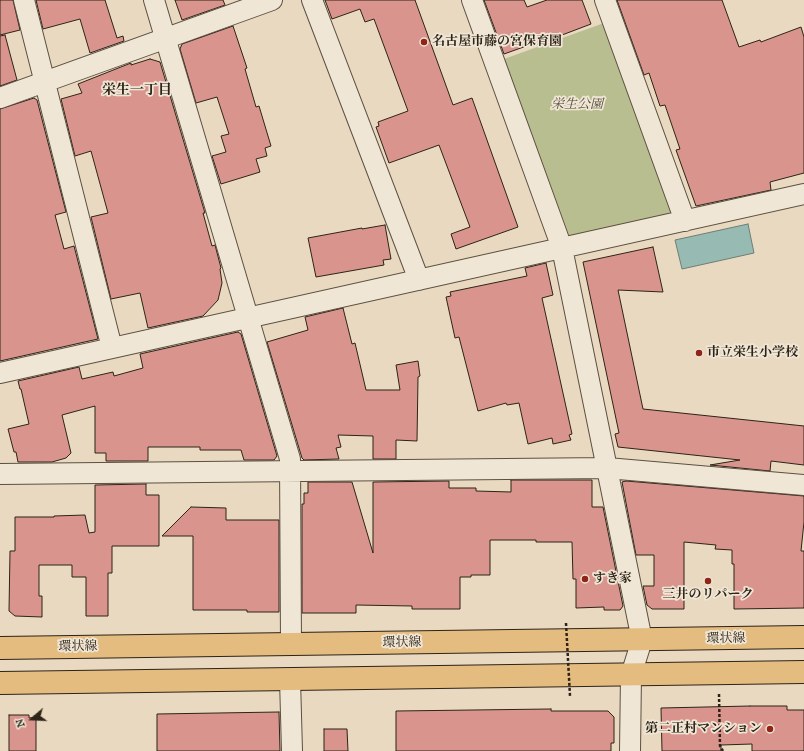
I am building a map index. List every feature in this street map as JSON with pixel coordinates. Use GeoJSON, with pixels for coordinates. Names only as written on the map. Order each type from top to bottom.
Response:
{"type":"FeatureCollection","features":[{"type":"Feature","properties":{"kind":"main road","name":"環状線"},"geometry":{"type":"LineString","coordinates":[[0,648],[804,637]]}},
{"type":"Feature","properties":{"kind":"main road"},"geometry":{"type":"LineString","coordinates":[[0,683],[804,672]]}},
{"type":"Feature","properties":{"kind":"street"},"geometry":{"type":"LineString","coordinates":[[24,0],[112,348]]}},
{"type":"Feature","properties":{"kind":"street"},"geometry":{"type":"LineString","coordinates":[[154,0],[290,459],[291,644]]}},
{"type":"Feature","properties":{"kind":"street"},"geometry":{"type":"LineString","coordinates":[[0,98],[272,0]]}},
{"type":"Feature","properties":{"kind":"street"},"geometry":{"type":"LineString","coordinates":[[312,0],[419,280]]}},
{"type":"Feature","properties":{"kind":"street"},"geometry":{"type":"LineString","coordinates":[[472,0],[562,248],[642,640],[630,675],[630,751]]}},
{"type":"Feature","properties":{"kind":"street"},"geometry":{"type":"LineString","coordinates":[[604,0],[685,221]]}},
{"type":"Feature","properties":{"kind":"street"},"geometry":{"type":"LineString","coordinates":[[0,373],[804,194]]}},
{"type":"Feature","properties":{"kind":"street"},"geometry":{"type":"LineString","coordinates":[[0,474],[607,468],[804,485]]}},
{"type":"Feature","properties":{"kind":"street"},"geometry":{"type":"LineString","coordinates":[[290,679],[292,751]]}},
{"type":"Feature","properties":{"kind":"path"},"geometry":{"type":"LineString","coordinates":[[566,623],[570,696]]}},
{"type":"Feature","properties":{"kind":"path"},"geometry":{"type":"LineString","coordinates":[[718,674],[720,746],[723,751]]}},
{"type":"Feature","properties":{"kind":"green space","name":"栄生公園"},"geometry":{"type":"Polygon","coordinates":[[[604,23],[672,211],[669,218],[574,238],[569,235],[504,59],[604,23]]]}},
{"type":"Feature","properties":{"kind":"water"},"geometry":{"type":"Polygon","coordinates":[[[748,224],[754,253],[682,269],[675,240],[748,224]]]}},
{"type":"Feature","properties":{"kind":"building"},"geometry":{"type":"Polygon","coordinates":[[[0,0],[13,0],[20,30],[0,35],[0,0]]]}},
{"type":"Feature","properties":{"kind":"building"},"geometry":{"type":"Polygon","coordinates":[[[36,0],[105,0],[117,38],[123,36],[124,41],[90,53],[80,19],[43,29],[36,0]]]}},
{"type":"Feature","properties":{"kind":"building"},"geometry":{"type":"Polygon","coordinates":[[[175,0],[223,0],[225,5],[182,20],[175,0]]]}},
{"type":"Feature","properties":{"kind":"building"},"geometry":{"type":"Polygon","coordinates":[[[325,0],[415,0],[453,105],[472,98],[518,227],[456,249],[451,234],[470,227],[439,145],[389,163],[376,127],[379,126],[378,122],[408,111],[374,19],[365,22],[360,9],[332,19],[325,0]]]}},
{"type":"Feature","properties":{"kind":"building"},"geometry":{"type":"Polygon","coordinates":[[[484,0],[524,0],[527,7],[547,0],[582,0],[591,24],[533,46],[532,44],[504,54],[484,0]]]}},
{"type":"Feature","properties":{"kind":"building"},"geometry":{"type":"Polygon","coordinates":[[[617,0],[722,0],[739,47],[760,40],[761,42],[801,27],[804,37],[804,173],[770,182],[771,190],[696,206],[676,150],[680,149],[665,105],[660,106],[649,73],[644,75],[617,0]]]}},
{"type":"Feature","properties":{"kind":"building"},"geometry":{"type":"Polygon","coordinates":[[[233,26],[247,68],[245,69],[256,107],[259,106],[271,146],[265,148],[267,156],[256,159],[260,172],[221,184],[212,156],[226,152],[221,136],[229,134],[217,97],[196,103],[180,49],[182,44],[233,26]]]}},
{"type":"Feature","properties":{"kind":"building"},"geometry":{"type":"Polygon","coordinates":[[[5,35],[17,80],[0,86],[0,36],[5,35]]]}},
{"type":"Feature","properties":{"kind":"building"},"geometry":{"type":"Polygon","coordinates":[[[150,59],[160,62],[205,213],[203,213],[212,246],[215,245],[221,268],[222,283],[218,300],[203,316],[148,328],[140,293],[111,299],[91,217],[108,213],[91,151],[75,156],[61,99],[82,93],[78,84],[131,63],[131,65],[150,59]]]}},
{"type":"Feature","properties":{"kind":"building"},"geometry":{"type":"Polygon","coordinates":[[[34,98],[37,100],[66,212],[55,215],[64,249],[74,246],[98,339],[0,361],[0,109],[34,98]]]}},
{"type":"Feature","properties":{"kind":"building"},"geometry":{"type":"Polygon","coordinates":[[[385,225],[391,259],[383,260],[384,265],[316,277],[308,238],[385,225]]]}},
{"type":"Feature","properties":{"kind":"building"},"geometry":{"type":"Polygon","coordinates":[[[653,247],[663,292],[618,290],[643,409],[804,426],[804,465],[771,461],[770,471],[710,465],[740,460],[618,447],[615,434],[619,433],[583,262],[653,247]]]}},
{"type":"Feature","properties":{"kind":"building"},"geometry":{"type":"Polygon","coordinates":[[[546,263],[553,295],[542,298],[572,434],[569,435],[571,440],[553,444],[552,438],[528,444],[519,403],[507,405],[506,403],[478,411],[459,337],[455,338],[446,297],[451,296],[450,292],[527,276],[525,268],[546,263]]]}},
{"type":"Feature","properties":{"kind":"building"},"geometry":{"type":"Polygon","coordinates":[[[343,308],[352,344],[355,343],[366,390],[400,390],[396,365],[418,361],[420,376],[418,377],[417,441],[396,440],[396,459],[373,459],[373,436],[338,435],[341,447],[336,448],[339,459],[304,460],[302,458],[267,342],[308,330],[305,317],[343,308]]]}},
{"type":"Feature","properties":{"kind":"building"},"geometry":{"type":"Polygon","coordinates":[[[238,332],[241,334],[277,456],[274,460],[244,460],[241,450],[200,450],[200,447],[148,447],[148,461],[106,461],[106,453],[95,453],[95,406],[62,415],[71,453],[66,458],[52,462],[18,462],[8,429],[29,424],[18,381],[79,367],[82,379],[113,372],[114,376],[143,368],[140,354],[238,332]]]}},
{"type":"Feature","properties":{"kind":"building"},"geometry":{"type":"Polygon","coordinates":[[[511,480],[592,480],[592,507],[603,507],[623,606],[620,610],[604,610],[604,607],[576,608],[576,579],[573,579],[572,542],[490,540],[490,575],[471,575],[471,577],[460,577],[460,609],[412,609],[412,606],[356,605],[356,613],[302,613],[302,504],[304,504],[304,493],[308,493],[308,482],[352,482],[373,553],[373,482],[449,481],[449,488],[476,488],[476,491],[511,492],[511,480]]]}},
{"type":"Feature","properties":{"kind":"building"},"geometry":{"type":"Polygon","coordinates":[[[626,481],[804,496],[804,522],[801,551],[804,551],[804,608],[734,609],[734,564],[732,564],[732,550],[715,549],[716,545],[684,542],[684,609],[652,609],[647,605],[643,586],[654,586],[654,555],[636,555],[622,482],[626,481]]]}},
{"type":"Feature","properties":{"kind":"building"},"geometry":{"type":"Polygon","coordinates":[[[146,484],[146,495],[159,495],[159,546],[112,546],[112,573],[108,573],[108,616],[86,616],[86,577],[72,577],[72,565],[39,565],[39,596],[42,596],[42,617],[15,616],[9,611],[10,551],[15,551],[15,517],[85,515],[89,533],[95,532],[95,485],[146,484]]]}},
{"type":"Feature","properties":{"kind":"building"},"geometry":{"type":"Polygon","coordinates":[[[191,507],[226,508],[226,520],[279,520],[279,612],[247,612],[247,610],[193,610],[193,536],[162,536],[191,507]]]}},
{"type":"Feature","properties":{"kind":"building"},"geometry":{"type":"Polygon","coordinates":[[[787,706],[787,710],[804,710],[804,751],[752,751],[752,744],[721,745],[721,751],[662,751],[661,708],[787,706]]]}},
{"type":"Feature","properties":{"kind":"building"},"geometry":{"type":"Polygon","coordinates":[[[551,709],[551,711],[608,711],[614,717],[614,743],[611,743],[611,751],[396,751],[396,711],[551,709]]]}},
{"type":"Feature","properties":{"kind":"building"},"geometry":{"type":"Polygon","coordinates":[[[279,712],[280,751],[157,751],[157,714],[279,712]]]}},
{"type":"Feature","properties":{"kind":"building"},"geometry":{"type":"Polygon","coordinates":[[[9,715],[29,715],[29,718],[36,717],[36,751],[9,751],[9,715]]]}},
{"type":"Feature","properties":{"kind":"building"},"geometry":{"type":"Polygon","coordinates":[[[324,729],[347,729],[348,751],[324,751],[324,729]]]}},
{"type":"Feature","properties":{"kind":"place","name":"名古屋市藤の宮保育園"},"geometry":{"type":"Point","coordinates":[424,42]}},
{"type":"Feature","properties":{"kind":"place","name":"市立栄生小学校"},"geometry":{"type":"Point","coordinates":[699,353]}},
{"type":"Feature","properties":{"kind":"place","name":"すき家"},"geometry":{"type":"Point","coordinates":[585,579]}},
{"type":"Feature","properties":{"kind":"place","name":"三井のリパーク"},"geometry":{"type":"Point","coordinates":[708,581]}},
{"type":"Feature","properties":{"kind":"place","name":"第二正村マンション"},"geometry":{"type":"Point","coordinates":[770,729]}},
{"type":"Feature","properties":{"kind":"district","name":"栄生一丁目"},"geometry":{"type":"Point","coordinates":[137,91]}}]}
